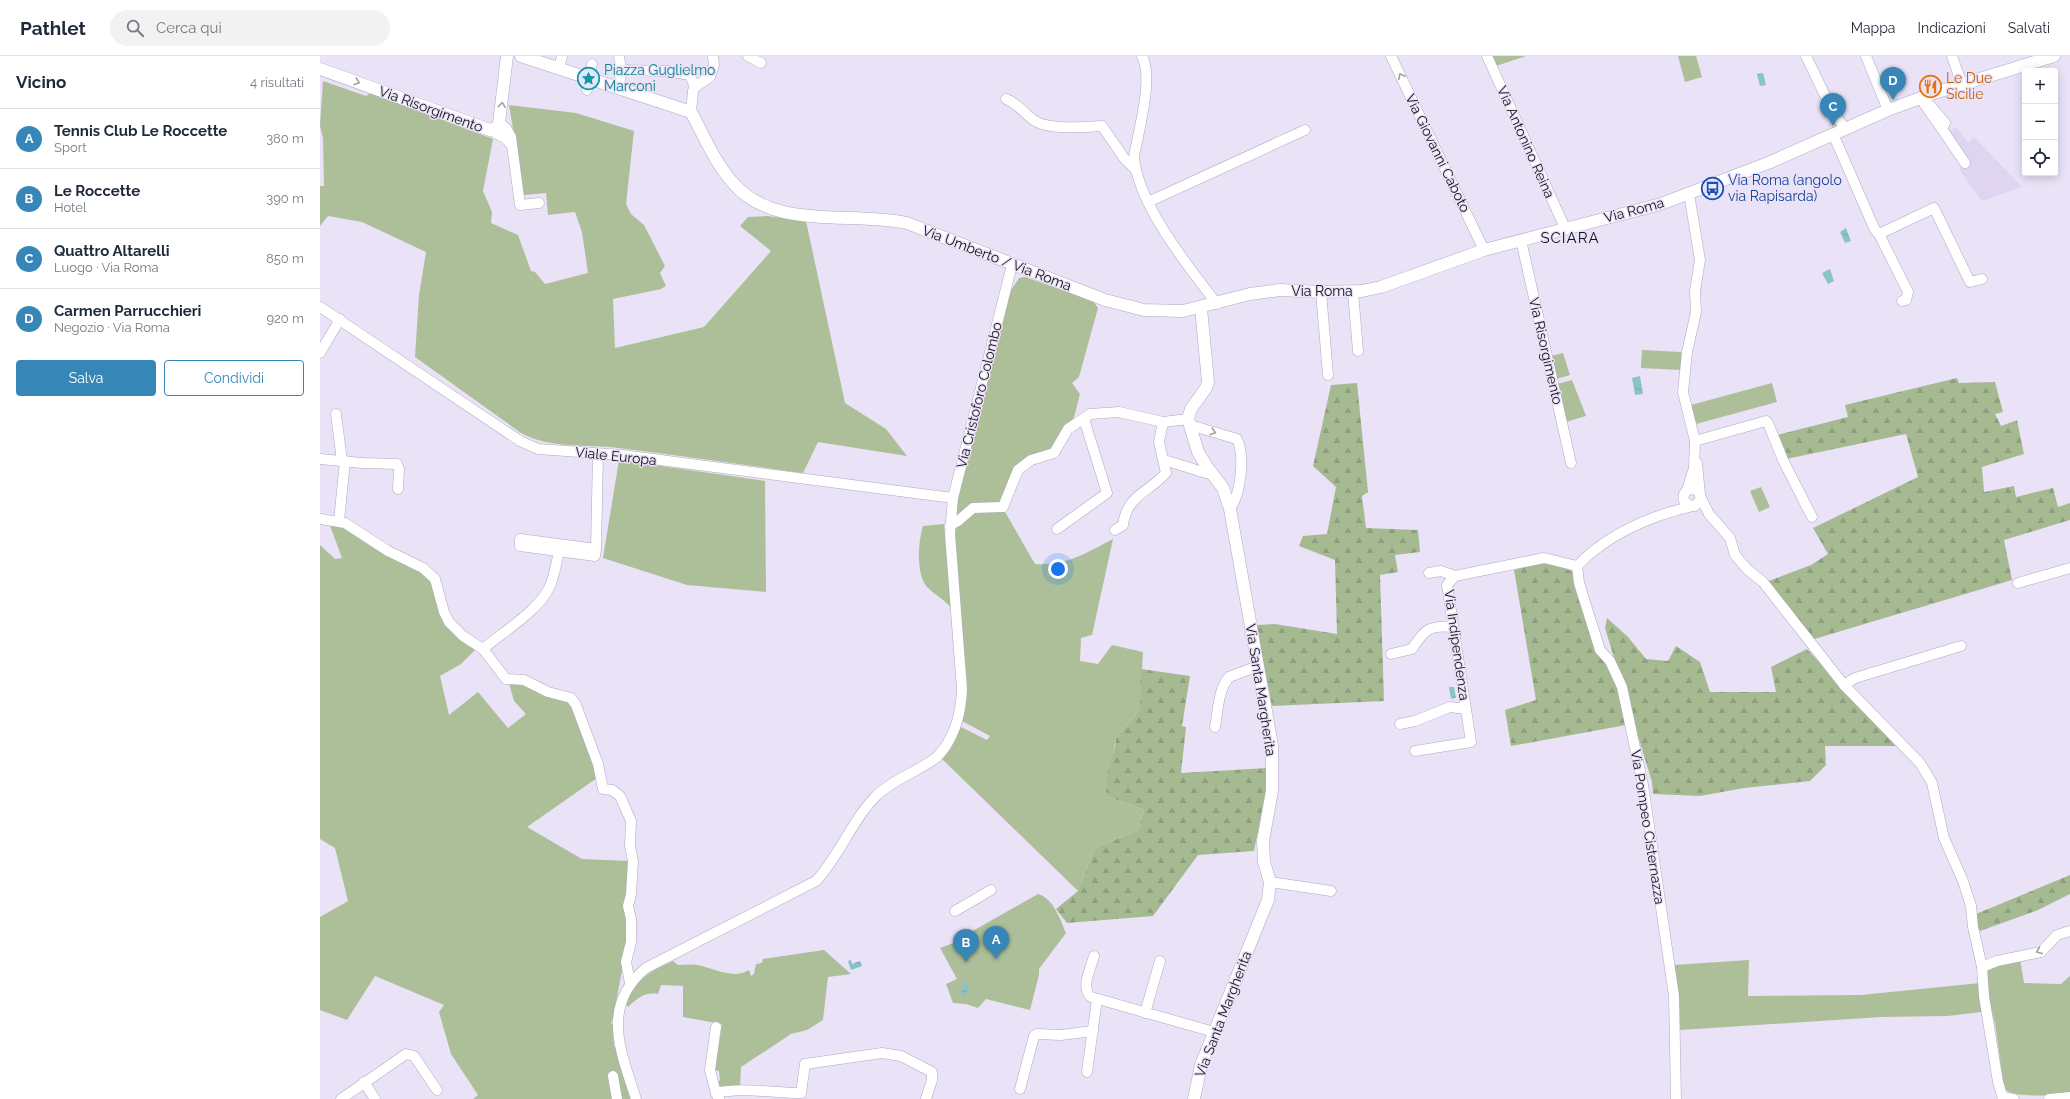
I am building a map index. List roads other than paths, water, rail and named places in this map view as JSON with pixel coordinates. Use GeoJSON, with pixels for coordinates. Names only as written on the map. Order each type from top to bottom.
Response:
{"type":"FeatureCollection","features":[{"type":"Feature","properties":{"kind":"main road","name":"Via Risorgimento"},"geometry":{"type":"LineString","coordinates":[[320,68],[495,126],[507,56]]}},
{"type":"Feature","properties":{"kind":"main road"},"geometry":{"type":"LineString","coordinates":[[521,56],[559,68],[588,81],[619,88],[691,112]]}},
{"type":"Feature","properties":{"kind":"main road","name":"Via Roma"},"geometry":{"type":"LineString","coordinates":[[1201,308],[1266,292],[1353,292],[1381,287],[1484,250],[1661,204],[1768,163],[1845,128],[1922,97],[2054,56]]}},
{"type":"Feature","properties":{"kind":"main road","name":"Via Umberto / Via Roma"},"geometry":{"type":"LineString","coordinates":[[691,112],[718,164],[732,183],[754,201],[766,208],[790,214],[878,218],[906,223],[1012,265],[1124,306],[1144,310],[1173,312],[1201,308]]}},
{"type":"Feature","properties":{"kind":"main road"},"geometry":{"type":"LineString","coordinates":[[1189,422],[1191,408],[1206,388],[1208,382],[1201,308]]}},
{"type":"Feature","properties":{"kind":"main road","name":"Via Santa Margherita"},"geometry":{"type":"LineString","coordinates":[[1189,422],[1198,452],[1223,488],[1230,509],[1272,745],[1272,791],[1263,842],[1264,862],[1270,882],[1268,900],[1199,1070],[1194,1099]]}},
{"type":"Feature","properties":{"kind":"street"},"geometry":{"type":"LineString","coordinates":[[559,68],[562,56]]}},
{"type":"Feature","properties":{"kind":"street"},"geometry":{"type":"LineString","coordinates":[[619,88],[621,70],[620,56]]}},
{"type":"Feature","properties":{"kind":"street"},"geometry":{"type":"LineString","coordinates":[[691,112],[693,91],[695,87],[710,77],[714,65],[713,56]]}},
{"type":"Feature","properties":{"kind":"street"},"geometry":{"type":"LineString","coordinates":[[748,56],[761,63]]}},
{"type":"Feature","properties":{"kind":"street"},"geometry":{"type":"LineString","coordinates":[[1142,56],[1146,66],[1146,79],[1134,157],[1135,169],[1148,202],[1169,238],[1217,304]]}},
{"type":"Feature","properties":{"kind":"street","name":"Via Giovanni Caboto"},"geometry":{"type":"LineString","coordinates":[[1392,56],[1484,250]]}},
{"type":"Feature","properties":{"kind":"street","name":"Via Antonino Reina"},"geometry":{"type":"LineString","coordinates":[[1487,56],[1565,228]]}},
{"type":"Feature","properties":{"kind":"street"},"geometry":{"type":"LineString","coordinates":[[1806,56],[1834,114],[1845,128]]}},
{"type":"Feature","properties":{"kind":"street"},"geometry":{"type":"LineString","coordinates":[[1866,56],[1888,110]]}},
{"type":"Feature","properties":{"kind":"street"},"geometry":{"type":"LineString","coordinates":[[1952,56],[1962,85]]}},
{"type":"Feature","properties":{"kind":"street"},"geometry":{"type":"LineString","coordinates":[[588,81],[592,64]]}},
{"type":"Feature","properties":{"kind":"street"},"geometry":{"type":"LineString","coordinates":[[621,70],[667,71],[690,75],[695,87]]}},
{"type":"Feature","properties":{"kind":"street"},"geometry":{"type":"LineString","coordinates":[[1922,97],[1945,123],[1942,129],[1965,163]]}},
{"type":"Feature","properties":{"kind":"street"},"geometry":{"type":"LineString","coordinates":[[1006,99],[1014,102],[1033,120],[1041,124],[1074,127],[1102,126],[1124,158],[1135,169]]}},
{"type":"Feature","properties":{"kind":"street"},"geometry":{"type":"LineString","coordinates":[[495,126],[513,147],[520,205],[539,203]]}},
{"type":"Feature","properties":{"kind":"street"},"geometry":{"type":"LineString","coordinates":[[1148,202],[1305,130]]}},
{"type":"Feature","properties":{"kind":"street"},"geometry":{"type":"LineString","coordinates":[[1833,134],[1874,230],[1879,234],[1908,292],[1906,300],[1902,301]]}},
{"type":"Feature","properties":{"kind":"street"},"geometry":{"type":"LineString","coordinates":[[1689,194],[1698,246],[1700,268],[1695,291],[1696,312],[1687,352],[1683,392],[1695,442],[1699,474],[1697,501]]}},
{"type":"Feature","properties":{"kind":"street"},"geometry":{"type":"LineString","coordinates":[[1879,234],[1934,208],[1970,282],[1982,279]]}},
{"type":"Feature","properties":{"kind":"street","name":"Via Risorgimento"},"geometry":{"type":"LineString","coordinates":[[1521,240],[1571,463]]}},
{"type":"Feature","properties":{"kind":"street","name":"Via Cristoforo Colombo"},"geometry":{"type":"LineString","coordinates":[[630,983],[646,968],[816,881],[826,869],[860,816],[877,795],[928,764],[943,750],[956,728],[961,702],[961,676],[954,603],[950,525],[953,498],[1012,265]]}},
{"type":"Feature","properties":{"kind":"street"},"geometry":{"type":"LineString","coordinates":[[1321,292],[1328,375]]}},
{"type":"Feature","properties":{"kind":"street"},"geometry":{"type":"LineString","coordinates":[[1353,292],[1358,351]]}},
{"type":"Feature","properties":{"kind":"street","name":"Viale Europa"},"geometry":{"type":"LineString","coordinates":[[320,307],[520,441],[538,449],[598,454],[953,498]]}},
{"type":"Feature","properties":{"kind":"street"},"geometry":{"type":"LineString","coordinates":[[320,353],[340,320]]}},
{"type":"Feature","properties":{"kind":"street"},"geometry":{"type":"LineString","coordinates":[[950,525],[958,521],[973,508],[1003,507],[1018,470],[1031,460],[1054,453],[1068,429],[1096,413],[1119,412],[1163,422],[1189,422],[1237,439],[1240,446],[1240,487],[1230,509]]}},
{"type":"Feature","properties":{"kind":"street"},"geometry":{"type":"LineString","coordinates":[[336,414],[344,461],[339,521]]}},
{"type":"Feature","properties":{"kind":"street"},"geometry":{"type":"LineString","coordinates":[[1057,529],[1107,493],[1084,419]]}},
{"type":"Feature","properties":{"kind":"street"},"geometry":{"type":"LineString","coordinates":[[1695,442],[1766,421],[1783,460],[1812,517]]}},
{"type":"Feature","properties":{"kind":"street"},"geometry":{"type":"LineString","coordinates":[[1115,530],[1123,525],[1127,507],[1132,501],[1166,473],[1159,442],[1163,422]]}},
{"type":"Feature","properties":{"kind":"street"},"geometry":{"type":"LineString","coordinates":[[483,649],[540,601],[550,586],[559,548],[595,556],[598,454]]}},
{"type":"Feature","properties":{"kind":"street"},"geometry":{"type":"LineString","coordinates":[[1664,512],[1685,492],[1692,477],[1696,457]]}},
{"type":"Feature","properties":{"kind":"street"},"geometry":{"type":"LineString","coordinates":[[320,459],[397,464],[399,469],[398,489]]}},
{"type":"Feature","properties":{"kind":"street"},"geometry":{"type":"LineString","coordinates":[[1164,460],[1206,473],[1212,473]]}},
{"type":"Feature","properties":{"kind":"street"},"geometry":{"type":"LineString","coordinates":[[1685,492],[1695,489],[1697,501],[1730,538],[1736,555],[1748,570],[1763,582],[1844,685],[1920,763],[1928,774],[1932,783],[1944,838],[1969,896],[1973,927],[1982,967],[1984,996],[1998,1082],[2003,1098],[2014,1099]]}},
{"type":"Feature","properties":{"kind":"street"},"geometry":{"type":"LineString","coordinates":[[1685,492],[1685,502],[1697,501]]}},
{"type":"Feature","properties":{"kind":"street"},"geometry":{"type":"LineString","coordinates":[[1577,566],[1590,554],[1622,532],[1664,512],[1697,501]]}},
{"type":"Feature","properties":{"kind":"street"},"geometry":{"type":"LineString","coordinates":[[320,519],[345,523],[388,551],[423,568],[436,579],[444,612],[449,622],[464,636],[483,649],[506,679],[524,680],[548,692],[572,698],[576,705],[596,758],[603,789],[612,790],[620,796],[625,804],[630,821],[630,846],[633,861],[631,894],[628,906],[631,919],[630,942],[626,962],[630,983],[625,992],[619,1011],[618,1035],[636,1099]]}},
{"type":"Feature","properties":{"kind":"street","name":"Via Indipendenza"},"geometry":{"type":"LineString","coordinates":[[1415,751],[1471,742],[1447,585],[1455,576],[1544,558],[1577,566]]}},
{"type":"Feature","properties":{"kind":"street","name":"Via Pompeo Cisternazza"},"geometry":{"type":"LineString","coordinates":[[1577,566],[1579,583],[1600,650],[1610,661],[1622,686],[1643,785],[1674,996],[1676,1099]]}},
{"type":"Feature","properties":{"kind":"street"},"geometry":{"type":"LineString","coordinates":[[2018,582],[2070,568]]}},
{"type":"Feature","properties":{"kind":"street"},"geometry":{"type":"LineString","coordinates":[[1429,573],[1441,571],[1455,576]]}},
{"type":"Feature","properties":{"kind":"street"},"geometry":{"type":"LineString","coordinates":[[1391,654],[1412,649],[1426,630],[1437,626],[1453,626]]}},
{"type":"Feature","properties":{"kind":"street"},"geometry":{"type":"LineString","coordinates":[[1844,685],[1855,678],[1961,646]]}},
{"type":"Feature","properties":{"kind":"street"},"geometry":{"type":"LineString","coordinates":[[1215,727],[1219,700],[1226,681],[1229,678],[1258,666]]}},
{"type":"Feature","properties":{"kind":"street"},"geometry":{"type":"LineString","coordinates":[[1400,724],[1415,721],[1450,707],[1466,709]]}},
{"type":"Feature","properties":{"kind":"street"},"geometry":{"type":"LineString","coordinates":[[1270,882],[1331,891]]}},
{"type":"Feature","properties":{"kind":"street"},"geometry":{"type":"LineString","coordinates":[[955,911],[991,890]]}},
{"type":"Feature","properties":{"kind":"street"},"geometry":{"type":"LineString","coordinates":[[1982,967],[1996,961],[2041,952],[2057,935],[2067,934]]}},
{"type":"Feature","properties":{"kind":"street"},"geometry":{"type":"LineString","coordinates":[[1094,956],[1085,991],[1091,997],[1214,1032]]}},
{"type":"Feature","properties":{"kind":"street"},"geometry":{"type":"LineString","coordinates":[[1145,1013],[1160,961]]}},
{"type":"Feature","properties":{"kind":"street"},"geometry":{"type":"LineString","coordinates":[[1087,1072],[1097,999]]}},
{"type":"Feature","properties":{"kind":"street"},"geometry":{"type":"LineString","coordinates":[[716,1027],[710,1070],[717,1096],[728,1090],[774,1093],[801,1092],[805,1064],[882,1052],[901,1056],[932,1072],[932,1080],[926,1099]]}},
{"type":"Feature","properties":{"kind":"street"},"geometry":{"type":"LineString","coordinates":[[1020,1089],[1034,1036],[1037,1034],[1061,1035],[1093,1031]]}},
{"type":"Feature","properties":{"kind":"street"},"geometry":{"type":"LineString","coordinates":[[341,1099],[402,1056],[410,1054],[414,1056],[437,1090]]}},
{"type":"Feature","properties":{"kind":"street"},"geometry":{"type":"LineString","coordinates":[[613,1076],[617,1099]]}},
{"type":"Feature","properties":{"kind":"street"},"geometry":{"type":"LineString","coordinates":[[364,1082],[375,1099]]}},
{"type":"Feature","properties":{"kind":"street"},"geometry":{"type":"LineString","coordinates":[[2049,1099],[2070,1097]]}},
{"type":"Feature","properties":{"kind":"water"},"geometry":{"type":"Polygon","coordinates":[[[1763,73],[1766,85],[1760,86],[1757,74],[1763,73]]]}},
{"type":"Feature","properties":{"kind":"water"},"geometry":{"type":"Polygon","coordinates":[[[1846,228],[1851,241],[1845,243],[1840,232],[1846,228]]]}},
{"type":"Feature","properties":{"kind":"water"},"geometry":{"type":"Polygon","coordinates":[[[1830,269],[1834,281],[1828,284],[1822,273],[1830,269]]]}},
{"type":"Feature","properties":{"kind":"water"},"geometry":{"type":"Polygon","coordinates":[[[1640,376],[1643,394],[1635,395],[1632,378],[1640,376]]]}},
{"type":"Feature","properties":{"kind":"water"},"geometry":{"type":"Polygon","coordinates":[[[1449,687],[1454,687],[1456,698],[1451,699],[1449,687]]]}},
{"type":"Feature","properties":{"kind":"water"},"geometry":{"type":"Polygon","coordinates":[[[851,960],[852,964],[860,961],[862,966],[851,970],[848,961],[851,960]]]}},
{"type":"Feature","properties":{"kind":"water"},"geometry":{"type":"Polygon","coordinates":[[[962,983],[969,984],[966,996],[961,995],[962,983]]]}},
{"type":"Feature","properties":{"kind":"place","name":"Piazza Guglielmo Marconi"},"geometry":{"type":"Point","coordinates":[589,78]}},
{"type":"Feature","properties":{"kind":"place","name":"Le Due Sicilie"},"geometry":{"type":"Point","coordinates":[1930,86]}},
{"type":"Feature","properties":{"kind":"place","name":"Carmen Parrucchieri"},"geometry":{"type":"Point","coordinates":[1893,100]}},
{"type":"Feature","properties":{"kind":"place","name":"Quattro Altarelli"},"geometry":{"type":"Point","coordinates":[1833,126]}},
{"type":"Feature","properties":{"kind":"place","name":"Via Roma (angolo via Rapisarda)"},"geometry":{"type":"Point","coordinates":[1712,188]}},
{"type":"Feature","properties":{"kind":"place","name":"Tennis Club Le Roccette"},"geometry":{"type":"Point","coordinates":[996,959]}},
{"type":"Feature","properties":{"kind":"place","name":"Le Roccette"},"geometry":{"type":"Point","coordinates":[966,962]}},
{"type":"Feature","properties":{"kind":"district","name":"SCIARA"},"geometry":{"type":"Point","coordinates":[1570,238]}}]}
